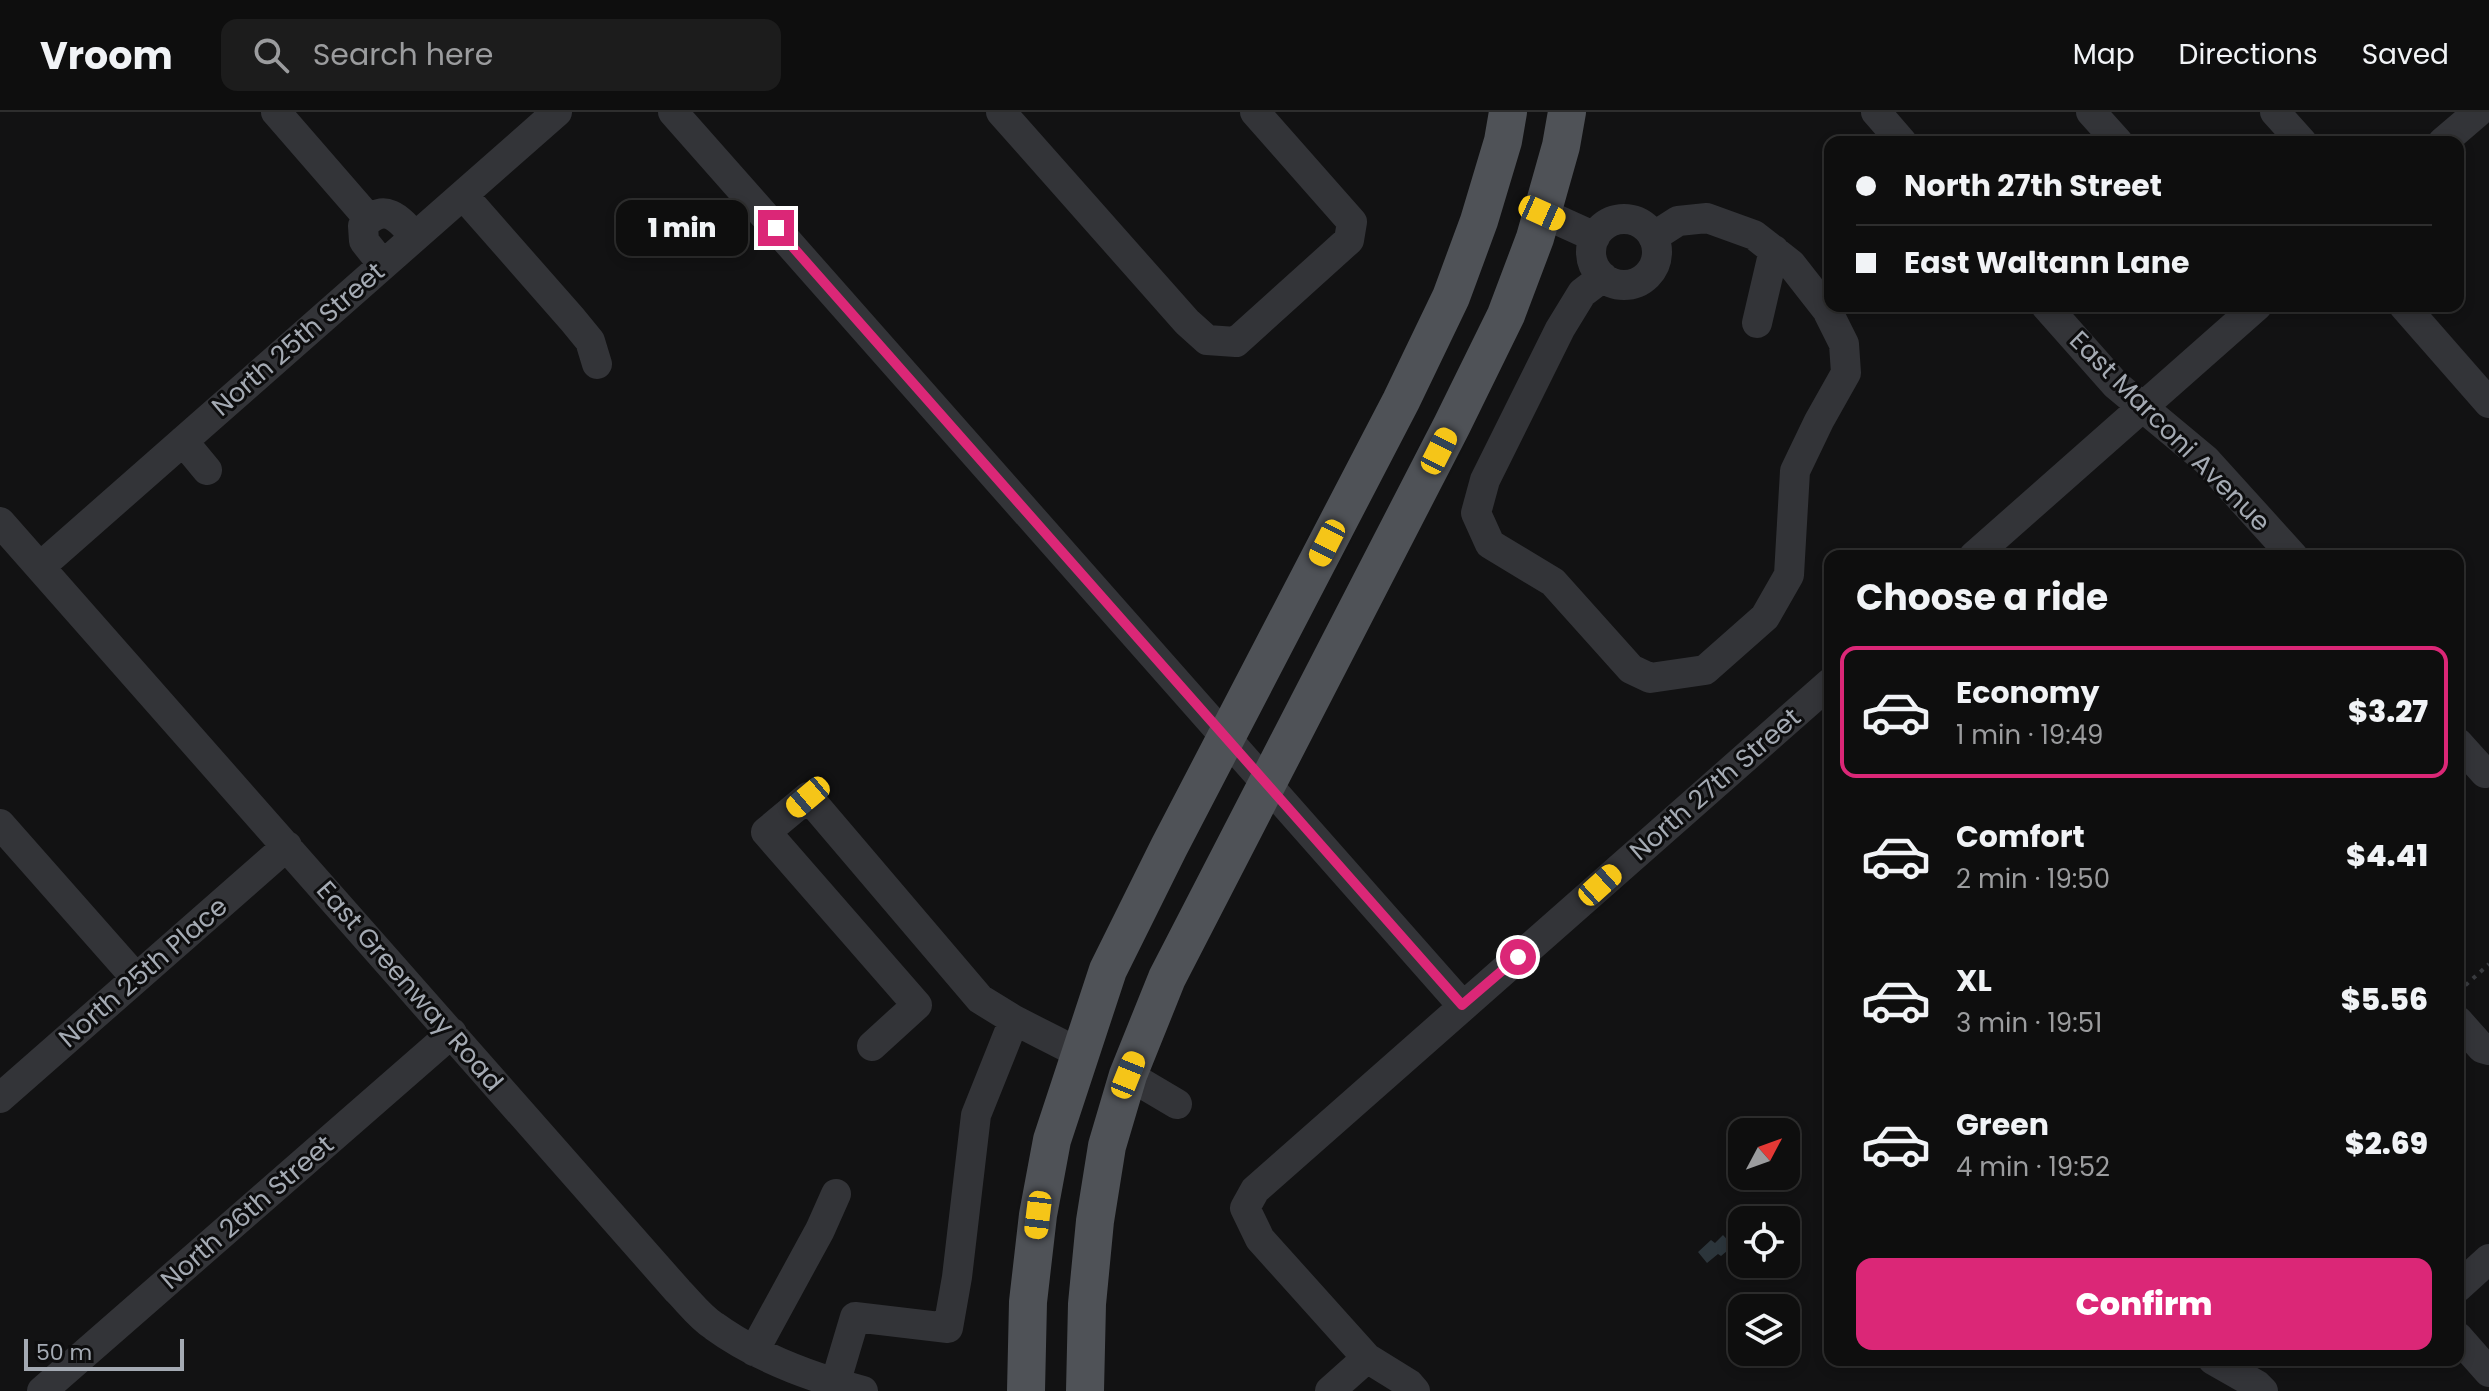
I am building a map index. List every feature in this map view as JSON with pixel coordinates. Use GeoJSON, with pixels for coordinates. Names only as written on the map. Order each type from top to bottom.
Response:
{"type":"FeatureCollection","features":[{"type":"Feature","properties":{"kind":"main road"},"geometry":{"type":"LineString","coordinates":[[1026,1391],[1028,1302],[1038,1215],[1052,1140],[1108,970],[1401,401],[1451,297],[1479,221],[1503,141],[1508,112]]}},
{"type":"Feature","properties":{"kind":"main road"},"geometry":{"type":"LineString","coordinates":[[1078,1390],[1095,1221],[1107,1146],[1128,1075],[1167,978],[1506,315],[1542,213],[1567,112]]}},
{"type":"Feature","properties":{"kind":"main road"},"geometry":{"type":"LineString","coordinates":[[1081,1054],[1128,1075]]}},
{"type":"Feature","properties":{"kind":"street"},"geometry":{"type":"LineString","coordinates":[[276,112],[369,219]]}},
{"type":"Feature","properties":{"kind":"street","name":"North 25th Street"},"geometry":{"type":"LineString","coordinates":[[40,567],[557,112]]}},
{"type":"Feature","properties":{"kind":"street"},"geometry":{"type":"LineString","coordinates":[[673,112],[1462,1005]]}},
{"type":"Feature","properties":{"kind":"street"},"geometry":{"type":"LineString","coordinates":[[1001,112],[1187,322],[1207,340],[1236,342],[1349,240],[1352,222],[1255,112]]}},
{"type":"Feature","properties":{"kind":"street"},"geometry":{"type":"LineString","coordinates":[[1876,112],[1897,136]]}},
{"type":"Feature","properties":{"kind":"street"},"geometry":{"type":"LineString","coordinates":[[2091,112],[2113,136]]}},
{"type":"Feature","properties":{"kind":"street"},"geometry":{"type":"LineString","coordinates":[[2275,112],[2297,136]]}},
{"type":"Feature","properties":{"kind":"street"},"geometry":{"type":"LineString","coordinates":[[2450,136],[2478,112]]}},
{"type":"Feature","properties":{"kind":"street"},"geometry":{"type":"LineString","coordinates":[[463,195],[590,341],[597,364]]}},
{"type":"Feature","properties":{"kind":"street"},"geometry":{"type":"LineString","coordinates":[[383,265],[364,241],[363,226],[369,219],[376,214],[390,213],[415,237]]}},
{"type":"Feature","properties":{"kind":"street"},"geometry":{"type":"LineString","coordinates":[[1542,213],[1595,237]]}},
{"type":"Feature","properties":{"kind":"street"},"geometry":{"type":"LineString","coordinates":[[1653,237],[1678,221],[1707,218],[1754,235],[1791,264],[1824,306]]}},
{"type":"Feature","properties":{"kind":"street"},"geometry":{"type":"LineString","coordinates":[[1622,219],[1643,225],[1653,237],[1656,263],[1643,279],[1623,285],[1603,277],[1592,258],[1595,237],[1611,222],[1622,219]]}},
{"type":"Feature","properties":{"kind":"street"},"geometry":{"type":"LineString","coordinates":[[1757,323],[1774,250]]}},
{"type":"Feature","properties":{"kind":"street"},"geometry":{"type":"LineString","coordinates":[[1603,277],[1582,293],[1560,329],[1485,480],[1476,513],[1490,544],[1553,582],[1631,669],[1650,678],[1705,670],[1765,617],[1789,575],[1795,471],[1846,373],[1844,344],[1828,312]]}},
{"type":"Feature","properties":{"kind":"street","name":"East Marconi Avenue"},"geometry":{"type":"LineString","coordinates":[[2051,312],[2116,385],[2206,460],[2288,550]]}},
{"type":"Feature","properties":{"kind":"street"},"geometry":{"type":"LineString","coordinates":[[1981,550],[2250,312]]}},
{"type":"Feature","properties":{"kind":"street"},"geometry":{"type":"LineString","coordinates":[[2409,312],[2489,403]]}},
{"type":"Feature","properties":{"kind":"street"},"geometry":{"type":"LineString","coordinates":[[183,441],[207,470]]}},
{"type":"Feature","properties":{"kind":"street","name":"East Greenway Road"},"geometry":{"type":"LineString","coordinates":[[0,522],[40,567],[206,734],[287,846],[711,1325],[754,1351],[816,1378],[849,1387]]}},
{"type":"Feature","properties":{"kind":"street","name":"North 27th Street"},"geometry":{"type":"LineString","coordinates":[[1367,1358],[1260,1239],[1245,1208],[1255,1190],[1824,688]]}},
{"type":"Feature","properties":{"kind":"street"},"geometry":{"type":"LineString","coordinates":[[2464,750],[2485,773]]}},
{"type":"Feature","properties":{"kind":"street"},"geometry":{"type":"LineString","coordinates":[[872,1046],[917,1005],[766,832],[808,797],[980,999],[1081,1054]]}},
{"type":"Feature","properties":{"kind":"street"},"geometry":{"type":"LineString","coordinates":[[0,824],[136,978]]}},
{"type":"Feature","properties":{"kind":"street","name":"North 25th Place"},"geometry":{"type":"LineString","coordinates":[[0,1098],[287,846]]}},
{"type":"Feature","properties":{"kind":"street"},"geometry":{"type":"LineString","coordinates":[[849,1387],[855,1317],[948,1328],[976,1115],[1014,1020]]}},
{"type":"Feature","properties":{"kind":"street"},"geometry":{"type":"LineString","coordinates":[[2464,1028],[2482,1048],[2489,1050]]}},
{"type":"Feature","properties":{"kind":"street","name":"North 26th Street"},"geometry":{"type":"LineString","coordinates":[[42,1391],[452,1033]]}},
{"type":"Feature","properties":{"kind":"street"},"geometry":{"type":"LineString","coordinates":[[1128,1075],[1177,1104]]}},
{"type":"Feature","properties":{"kind":"street"},"geometry":{"type":"LineString","coordinates":[[754,1351],[820,1230],[836,1194]]}},
{"type":"Feature","properties":{"kind":"street"},"geometry":{"type":"LineString","coordinates":[[2464,1282],[2489,1259]]}},
{"type":"Feature","properties":{"kind":"street"},"geometry":{"type":"LineString","coordinates":[[2464,1344],[2489,1372]]}},
{"type":"Feature","properties":{"kind":"street"},"geometry":{"type":"LineString","coordinates":[[1330,1391],[1367,1358]]}},
{"type":"Feature","properties":{"kind":"street"},"geometry":{"type":"LineString","coordinates":[[1367,1358],[1378,1391]]}},
{"type":"Feature","properties":{"kind":"street"},"geometry":{"type":"LineString","coordinates":[[1367,1358],[1415,1391]]}},
{"type":"Feature","properties":{"kind":"street"},"geometry":{"type":"LineString","coordinates":[[2224,1366],[2263,1391]]}},
{"type":"Feature","properties":{"kind":"path"},"geometry":{"type":"LineString","coordinates":[[2464,987],[2489,964]]}},
{"type":"Feature","properties":{"kind":"shaded area"},"geometry":{"type":"Polygon","coordinates":[[[1723,1235],[1728,1240],[1728,1250],[1707,1263],[1698,1252],[1711,1240],[1715,1243],[1723,1235]]]}},
{"type":"Feature","properties":{"kind":"route"},"geometry":{"type":"LineString","coordinates":[[776,228],[1462,1005],[1518,957]]}}]}
